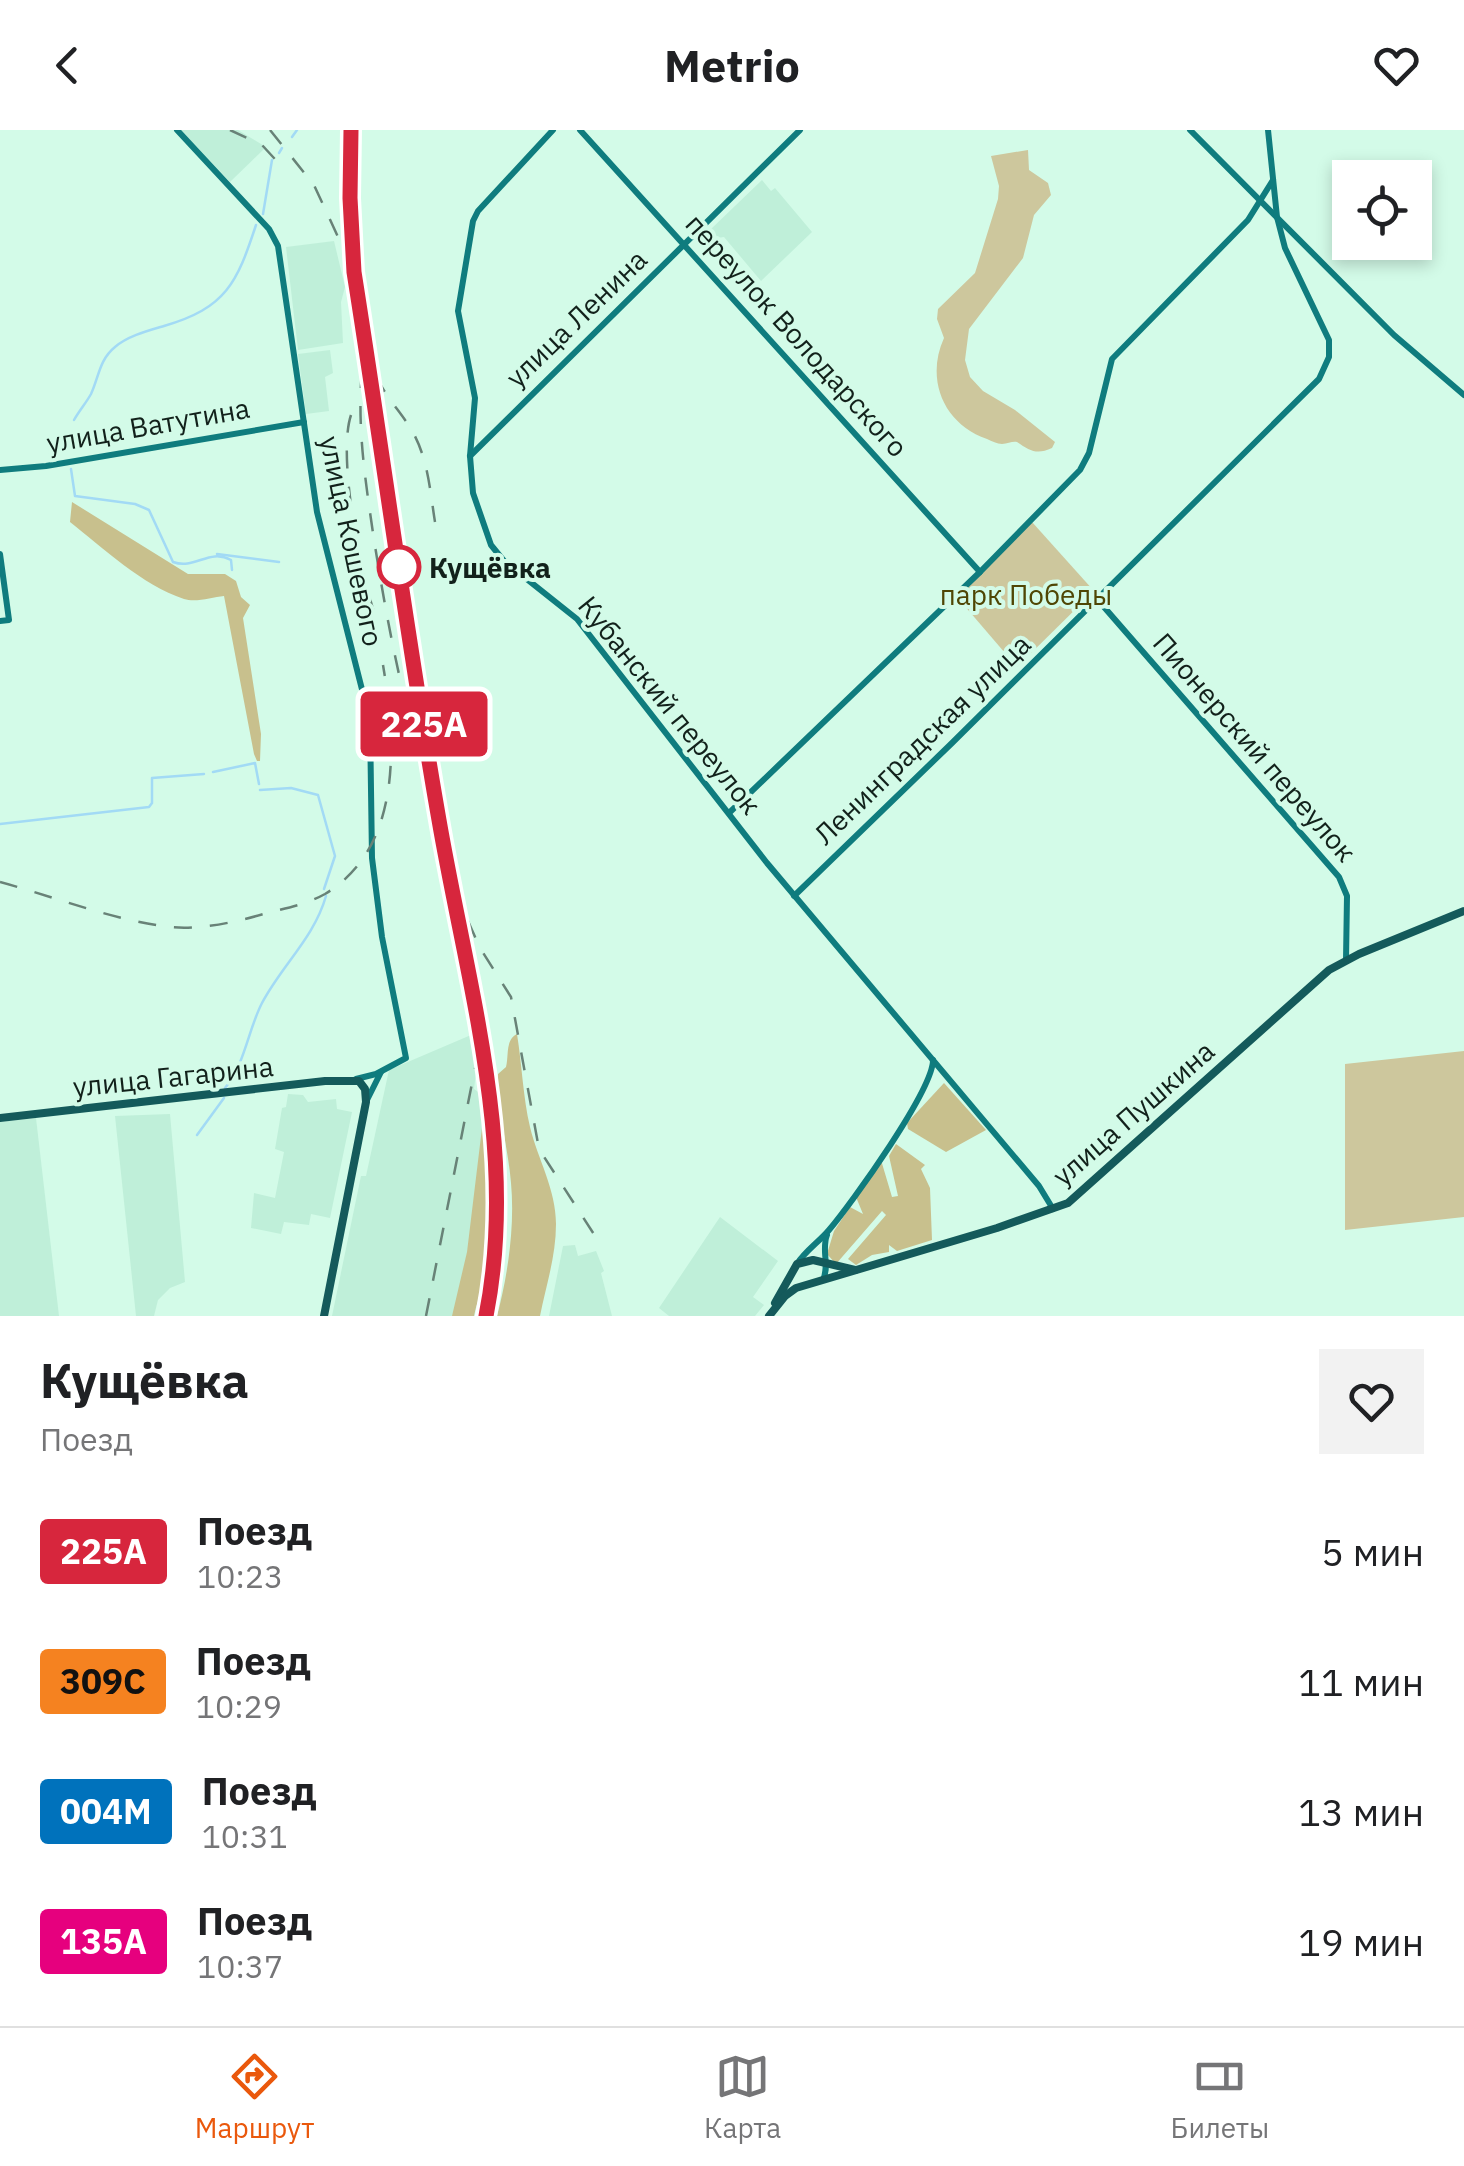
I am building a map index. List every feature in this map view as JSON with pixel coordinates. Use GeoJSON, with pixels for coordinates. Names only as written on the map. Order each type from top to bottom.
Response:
{"type":"FeatureCollection","features":[{"type":"Feature","properties":{"kind":"main road","name":"улица Пушкина"},"geometry":{"type":"LineString","coordinates":[[806,1285],[1053,1210],[1075,1198],[1307,989],[1346,960],[1464,911]]}},
{"type":"Feature","properties":{"kind":"main road"},"geometry":{"type":"LineString","coordinates":[[324,1316],[366,1102],[364,1086],[352,1079]]}},
{"type":"Feature","properties":{"kind":"main road","name":"улица Гагарина"},"geometry":{"type":"LineString","coordinates":[[0,1118],[352,1079]]}},
{"type":"Feature","properties":{"kind":"main road","name":"улица Пушкина"},"geometry":{"type":"LineString","coordinates":[[795,1265],[813,1260],[846,1270],[865,1269]]}},
{"type":"Feature","properties":{"kind":"main road"},"geometry":{"type":"LineString","coordinates":[[770,1314],[795,1265]]}},
{"type":"Feature","properties":{"kind":"main road"},"geometry":{"type":"LineString","coordinates":[[770,1314],[790,1292],[806,1285]]}},
{"type":"Feature","properties":{"kind":"street","name":"улица Кошевого"},"geometry":{"type":"LineString","coordinates":[[177,130],[276,240],[324,546],[370,721],[372,858],[382,937],[406,1058]]}},
{"type":"Feature","properties":{"kind":"street","name":"Кубанский переулок"},"geometry":{"type":"LineString","coordinates":[[553,130],[478,211],[460,288],[458,311],[475,398],[470,456],[478,512],[496,551],[577,619],[794,896],[1039,1186],[1053,1210]]}},
{"type":"Feature","properties":{"kind":"street","name":"переулок Володарского"},"geometry":{"type":"LineString","coordinates":[[580,130],[980,572]]}},
{"type":"Feature","properties":{"kind":"street","name":"улица Ленина"},"geometry":{"type":"LineString","coordinates":[[470,456],[800,130]]}},
{"type":"Feature","properties":{"kind":"street"},"geometry":{"type":"LineString","coordinates":[[1190,130],[1390,332],[1464,395]]}},
{"type":"Feature","properties":{"kind":"street"},"geometry":{"type":"LineString","coordinates":[[1268,130],[1277,217]]}},
{"type":"Feature","properties":{"kind":"street"},"geometry":{"type":"LineString","coordinates":[[729,813],[980,572],[1080,470],[1089,452],[1112,360],[1231,238],[1273,179]]}},
{"type":"Feature","properties":{"kind":"street","name":"Ленинградская улица"},"geometry":{"type":"LineString","coordinates":[[794,896],[1313,386],[1329,356],[1329,340],[1285,248],[1277,217]]}},
{"type":"Feature","properties":{"kind":"street","name":"улица Ватутина"},"geometry":{"type":"LineString","coordinates":[[0,470],[46,466],[304,422]]}},
{"type":"Feature","properties":{"kind":"street"},"geometry":{"type":"LineString","coordinates":[[0,554],[4,620]]}},
{"type":"Feature","properties":{"kind":"street","name":"Пионерский переулок"},"geometry":{"type":"LineString","coordinates":[[1096,599],[1340,877],[1347,896],[1346,960]]}},
{"type":"Feature","properties":{"kind":"street","name":"улица Гагарина"},"geometry":{"type":"LineString","coordinates":[[352,1079],[381,1072],[406,1058]]}},
{"type":"Feature","properties":{"kind":"street"},"geometry":{"type":"LineString","coordinates":[[806,1285],[798,1279],[795,1265],[830,1229],[930,1079],[933,1060]]}},
{"type":"Feature","properties":{"kind":"street"},"geometry":{"type":"LineString","coordinates":[[366,1102],[381,1072]]}},
{"type":"Feature","properties":{"kind":"street"},"geometry":{"type":"LineString","coordinates":[[824,1280],[824,1245],[830,1229]]}},
{"type":"Feature","properties":{"kind":"shaded area"},"geometry":{"type":"Polygon","coordinates":[[[181,130],[238,130],[266,147],[230,182],[181,130]]]}},
{"type":"Feature","properties":{"kind":"shaded area"},"geometry":{"type":"Polygon","coordinates":[[[762,180],[771,191],[775,188],[812,232],[761,281],[724,237],[717,238],[710,230],[762,180]]]}},
{"type":"Feature","properties":{"kind":"shaded area"},"geometry":{"type":"Polygon","coordinates":[[[334,241],[345,287],[341,302],[343,343],[298,350],[286,247],[334,241]]]}},
{"type":"Feature","properties":{"kind":"shaded area"},"geometry":{"type":"Polygon","coordinates":[[[330,350],[333,373],[325,377],[329,411],[306,414],[298,354],[330,350]]]}},
{"type":"Feature","properties":{"kind":"shaded area"},"geometry":{"type":"Polygon","coordinates":[[[72,502],[188,574],[225,574],[236,581],[241,597],[250,605],[243,618],[261,734],[260,761],[254,754],[224,596],[189,600],[153,585],[70,522],[72,502]]]}},
{"type":"Feature","properties":{"kind":"shaded area"},"geometry":{"type":"Polygon","coordinates":[[[517,1034],[530,1127],[555,1211],[554,1248],[540,1316],[497,1316],[512,1216],[498,1074],[506,1067],[509,1044],[517,1034]]]}},
{"type":"Feature","properties":{"kind":"shaded area"},"geometry":{"type":"Polygon","coordinates":[[[471,1035],[474,1089],[481,1094],[485,1121],[471,1233],[455,1316],[332,1316],[361,1176],[366,1176],[389,1070],[471,1035]]]}},
{"type":"Feature","properties":{"kind":"shaded area"},"geometry":{"type":"Polygon","coordinates":[[[944,1083],[986,1130],[946,1152],[908,1129],[907,1123],[944,1083]]]}},
{"type":"Feature","properties":{"kind":"shaded area"},"geometry":{"type":"Polygon","coordinates":[[[288,1094],[303,1095],[308,1102],[336,1099],[337,1109],[352,1112],[330,1218],[311,1214],[309,1225],[284,1222],[281,1234],[251,1228],[254,1193],[275,1198],[284,1152],[275,1149],[288,1094]]]}},
{"type":"Feature","properties":{"kind":"shaded area"},"geometry":{"type":"Polygon","coordinates":[[[170,1114],[185,1282],[170,1288],[158,1300],[154,1316],[136,1316],[115,1116],[170,1114]]]}},
{"type":"Feature","properties":{"kind":"shaded area"},"geometry":{"type":"Polygon","coordinates":[[[36,1118],[59,1316],[0,1316],[0,1122],[36,1118]]]}},
{"type":"Feature","properties":{"kind":"shaded area"},"geometry":{"type":"Polygon","coordinates":[[[482,1128],[493,1183],[487,1270],[474,1316],[452,1316],[467,1252],[482,1128]]]}},
{"type":"Feature","properties":{"kind":"shaded area"},"geometry":{"type":"Polygon","coordinates":[[[896,1144],[925,1165],[921,1169],[930,1188],[932,1240],[897,1251],[889,1245],[889,1252],[872,1255],[856,1265],[848,1259],[886,1215],[882,1211],[836,1264],[827,1254],[834,1231],[850,1207],[863,1214],[856,1197],[881,1160],[892,1197],[898,1196],[889,1156],[896,1144]]]}},
{"type":"Feature","properties":{"kind":"shaded area"},"geometry":{"type":"Polygon","coordinates":[[[720,1217],[778,1261],[753,1297],[764,1305],[755,1316],[669,1316],[659,1308],[720,1217]]]}},
{"type":"Feature","properties":{"kind":"shaded area"},"geometry":{"type":"Polygon","coordinates":[[[575,1245],[578,1256],[596,1251],[612,1316],[549,1316],[563,1246],[575,1245]]]}},
{"type":"Feature","properties":{"kind":"green space"},"geometry":{"type":"Polygon","coordinates":[[[1028,150],[1029,170],[1048,183],[1051,195],[1034,215],[1023,258],[969,329],[965,360],[970,377],[983,391],[1055,442],[1052,448],[1038,452],[1017,442],[996,443],[959,423],[942,399],[937,369],[944,338],[937,319],[938,309],[975,273],[998,199],[999,186],[991,156],[1028,150]]]}},
{"type":"Feature","properties":{"kind":"green space","name":"парк Победы"},"geometry":{"type":"Polygon","coordinates":[[[1032,522],[1094,591],[1017,667],[957,597],[1032,522]]]}},
{"type":"Feature","properties":{"kind":"green space"},"geometry":{"type":"Polygon","coordinates":[[[1464,1051],[1464,1217],[1345,1230],[1345,1064],[1464,1051]]]}},
{"type":"Feature","properties":{"kind":"waterway"},"geometry":{"type":"LineString","coordinates":[[292,137],[297,130]]}},
{"type":"Feature","properties":{"kind":"waterway"},"geometry":{"type":"LineString","coordinates":[[279,153],[282,148]]}},
{"type":"Feature","properties":{"kind":"waterway"},"geometry":{"type":"LineString","coordinates":[[263,214],[272,160]]}},
{"type":"Feature","properties":{"kind":"waterway"},"geometry":{"type":"LineString","coordinates":[[74,420],[115,347],[202,311],[226,290],[242,263],[256,225]]}},
{"type":"Feature","properties":{"kind":"waterway"},"geometry":{"type":"LineString","coordinates":[[71,469],[75,496],[135,504],[149,510],[173,562],[181,564],[216,556],[231,560],[232,570]]}},
{"type":"Feature","properties":{"kind":"waterway"},"geometry":{"type":"LineString","coordinates":[[217,554],[279,562]]}},
{"type":"Feature","properties":{"kind":"waterway"},"geometry":{"type":"LineString","coordinates":[[213,772],[255,763],[259,784]]}},
{"type":"Feature","properties":{"kind":"waterway"},"geometry":{"type":"LineString","coordinates":[[0,824],[149,807],[152,778],[204,774]]}},
{"type":"Feature","properties":{"kind":"waterway"},"geometry":{"type":"LineString","coordinates":[[260,790],[291,788],[318,795],[335,856],[324,889]]}},
{"type":"Feature","properties":{"kind":"waterway"},"geometry":{"type":"LineString","coordinates":[[225,1088],[237,1068],[262,1003],[314,925],[326,896]]}},
{"type":"Feature","properties":{"kind":"waterway"},"geometry":{"type":"LineString","coordinates":[[197,1135],[224,1098]]}},
{"type":"Feature","properties":{"kind":"railway"},"geometry":{"type":"LineString","coordinates":[[230,130],[262,145],[285,170]]}},
{"type":"Feature","properties":{"kind":"railway"},"geometry":{"type":"LineString","coordinates":[[270,130],[314,185],[345,252]]}},
{"type":"Feature","properties":{"kind":"railway"},"geometry":{"type":"LineString","coordinates":[[351,130],[354,272],[416,683],[475,1005],[493,1130],[495,1254],[486,1316]]}},
{"type":"Feature","properties":{"kind":"railway"},"geometry":{"type":"LineString","coordinates":[[362,370],[361,432],[367,492],[385,606],[411,725]]}},
{"type":"Feature","properties":{"kind":"railway"},"geometry":{"type":"LineString","coordinates":[[376,376],[417,440],[428,474],[435,522]]}},
{"type":"Feature","properties":{"kind":"railway"},"geometry":{"type":"LineString","coordinates":[[351,415],[347,434],[349,487],[358,548],[377,621]]}},
{"type":"Feature","properties":{"kind":"railway"},"geometry":{"type":"LineString","coordinates":[[0,882],[127,919],[182,928],[243,919],[325,894],[350,874],[369,849],[381,821],[391,758],[383,665]]}},
{"type":"Feature","properties":{"kind":"railway"},"geometry":{"type":"LineString","coordinates":[[468,921],[511,997],[539,1149],[599,1242]]}},
{"type":"Feature","properties":{"kind":"railway"},"geometry":{"type":"LineString","coordinates":[[426,1316],[475,1068]]}},
{"type":"Feature","properties":{"kind":"train","name":"225А"},"geometry":{"type":"LineString","coordinates":[[351,130],[354,272],[435,799],[462,932],[498,1167],[499,1211],[486,1316]]}},
{"type":"Feature","properties":{"kind":"place","name":"Кущёвка"},"geometry":{"type":"Point","coordinates":[399,567]}}]}
